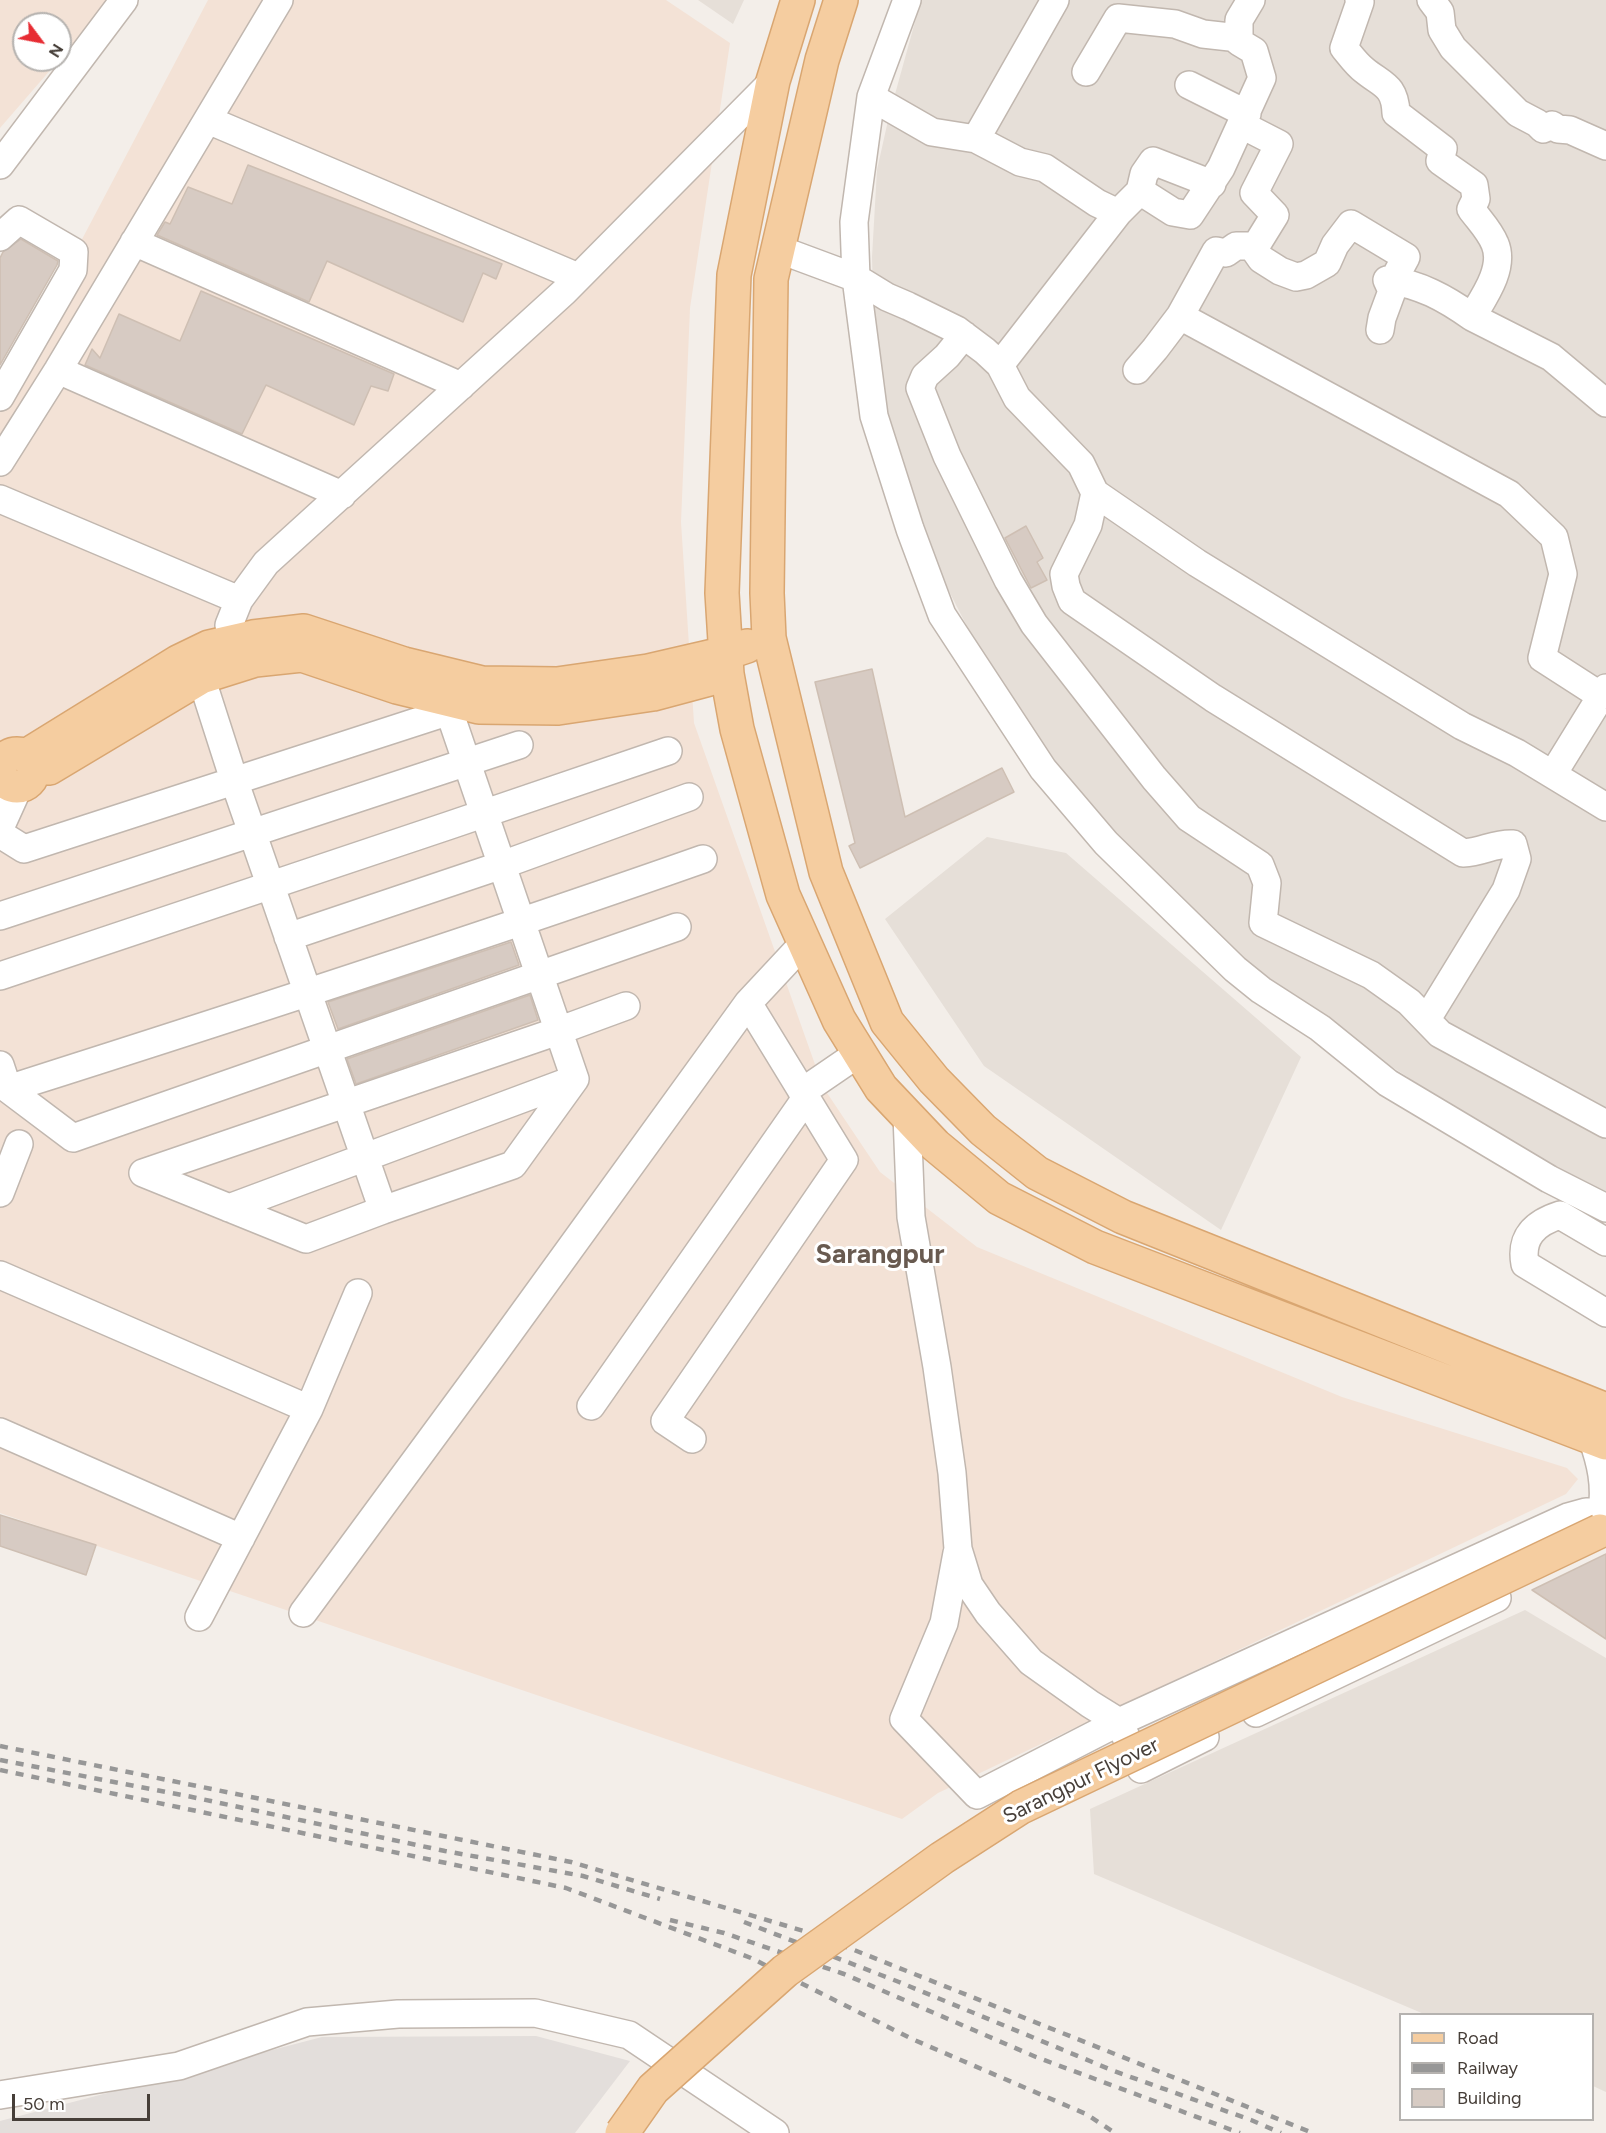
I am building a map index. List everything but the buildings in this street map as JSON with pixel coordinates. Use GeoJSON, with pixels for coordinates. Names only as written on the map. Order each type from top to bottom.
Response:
{"type":"FeatureCollection","features":[{"type":"Feature","properties":{"kind":"main road"},"geometry":{"type":"LineString","coordinates":[[798,0],[773,81],[734,275],[722,593],[727,664],[737,729],[780,885],[839,1020],[881,1088],[935,1145],[999,1198],[1095,1247],[1601,1430]]}},
{"type":"Feature","properties":{"kind":"main road"},"geometry":{"type":"LineString","coordinates":[[841,0],[822,60],[771,279],[767,593],[771,649],[826,872],[887,1022],[934,1080],[984,1130],[1037,1173],[1123,1217],[1601,1430]]}},
{"type":"Feature","properties":{"kind":"main road"},"geometry":{"type":"LineString","coordinates":[[13,770],[201,677],[252,637],[304,631],[404,664],[482,683],[557,684],[648,671],[727,664]]}},
{"type":"Feature","properties":{"kind":"main road"},"geometry":{"type":"LineString","coordinates":[[13,770],[178,662],[209,647],[255,660],[302,655],[448,705],[558,708],[653,694],[771,649]]}},
{"type":"Feature","properties":{"kind":"main road","name":"Sarangpur Flyover"},"geometry":{"type":"LineString","coordinates":[[622,2133],[654,2089],[786,1971],[942,1858],[1021,1807],[1604,1529]]}},
{"type":"Feature","properties":{"kind":"street"},"geometry":{"type":"LineString","coordinates":[[0,165],[124,0]]}},
{"type":"Feature","properties":{"kind":"street"},"geometry":{"type":"LineString","coordinates":[[0,462],[58,370],[279,0]]}},
{"type":"Feature","properties":{"kind":"street"},"geometry":{"type":"LineString","coordinates":[[907,0],[871,97],[854,222],[856,278],[874,416],[910,529],[942,615],[1043,769],[1106,843],[1235,969],[1261,990],[1320,1028],[1388,1083],[1549,1179],[1606,1208]]}},
{"type":"Feature","properties":{"kind":"street"},"geometry":{"type":"LineString","coordinates":[[976,139],[1055,0]]}},
{"type":"Feature","properties":{"kind":"street"},"geometry":{"type":"LineString","coordinates":[[1140,191],[1173,212],[1190,215],[1212,184],[1262,78],[1254,51],[1239,42],[1239,20],[1251,0]]}},
{"type":"Feature","properties":{"kind":"street"},"geometry":{"type":"LineString","coordinates":[[1359,0],[1344,48],[1363,69],[1384,83],[1396,102],[1396,114],[1443,149],[1440,161],[1474,185],[1476,199],[1471,209],[1495,243],[1498,255],[1496,269],[1486,294],[1472,317]]}},
{"type":"Feature","properties":{"kind":"street"},"geometry":{"type":"LineString","coordinates":[[1431,0],[1440,12],[1442,30],[1453,48],[1518,113],[1537,123],[1543,129],[1552,125],[1558,129],[1570,130],[1606,146]]}},
{"type":"Feature","properties":{"kind":"street"},"geometry":{"type":"LineString","coordinates":[[1086,72],[1118,18],[1175,24],[1203,34],[1239,38]]}},
{"type":"Feature","properties":{"kind":"street"},"geometry":{"type":"LineString","coordinates":[[233,654],[229,625],[239,600],[266,563],[578,277],[773,81]]}},
{"type":"Feature","properties":{"kind":"street"},"geometry":{"type":"LineString","coordinates":[[1189,85],[1279,144],[1254,194],[1275,215],[1254,249],[1261,259],[1280,271],[1296,277],[1305,274],[1327,263],[1335,245],[1351,224],[1407,257],[1393,281]]}},
{"type":"Feature","properties":{"kind":"street"},"geometry":{"type":"LineString","coordinates":[[871,97],[932,132],[976,139],[1020,162],[1045,168],[1097,203],[1118,213]]}},
{"type":"Feature","properties":{"kind":"street"},"geometry":{"type":"LineString","coordinates":[[208,120],[578,277]]}},
{"type":"Feature","properties":{"kind":"street"},"geometry":{"type":"LineString","coordinates":[[1000,366],[1118,213],[1140,191],[1144,174],[1152,161],[1212,184]]}},
{"type":"Feature","properties":{"kind":"street"},"geometry":{"type":"LineString","coordinates":[[0,237],[19,220],[74,252],[73,270],[7,367],[0,397]]}},
{"type":"Feature","properties":{"kind":"street"},"geometry":{"type":"LineString","coordinates":[[134,242],[461,386]]}},
{"type":"Feature","properties":{"kind":"street"},"geometry":{"type":"LineString","coordinates":[[1137,370],[1180,316],[1216,251],[1226,253],[1236,246],[1256,246]]}},
{"type":"Feature","properties":{"kind":"street"},"geometry":{"type":"LineString","coordinates":[[778,249],[856,278],[887,297],[963,335],[1000,366],[1017,398],[1081,464],[1095,493],[1197,562],[1462,726],[1517,753],[1606,807]]}},
{"type":"Feature","properties":{"kind":"street"},"geometry":{"type":"LineString","coordinates":[[1380,330],[1392,291],[1387,280],[1427,289],[1449,300],[1472,317],[1551,357],[1606,403]]}},
{"type":"Feature","properties":{"kind":"street"},"geometry":{"type":"LineString","coordinates":[[1180,316],[1509,494],[1554,537],[1563,574],[1542,658],[1603,692],[1553,774]]}},
{"type":"Feature","properties":{"kind":"street"},"geometry":{"type":"LineString","coordinates":[[963,335],[947,356],[926,375],[920,388],[948,456],[1008,580],[1034,624],[1154,778],[1189,818],[1260,865],[1267,883],[1263,923],[1371,975],[1409,1002],[1440,1034],[1602,1113]]}},
{"type":"Feature","properties":{"kind":"street"},"geometry":{"type":"LineString","coordinates":[[58,370],[342,495]]}},
{"type":"Feature","properties":{"kind":"street"},"geometry":{"type":"LineString","coordinates":[[1095,493],[1088,525],[1064,574],[1072,601],[1214,698],[1463,853],[1478,852],[1500,843],[1513,844],[1517,859],[1506,890],[1427,1019]]}},
{"type":"Feature","properties":{"kind":"street"},"geometry":{"type":"LineString","coordinates":[[0,499],[239,600]]}},
{"type":"Feature","properties":{"kind":"street"},"geometry":{"type":"LineString","coordinates":[[201,677],[234,780],[383,1210]]}},
{"type":"Feature","properties":{"kind":"street"},"geometry":{"type":"LineString","coordinates":[[0,834],[24,849],[234,780],[448,705],[575,1079]]}},
{"type":"Feature","properties":{"kind":"street"},"geometry":{"type":"LineString","coordinates":[[0,916],[519,745]]}},
{"type":"Feature","properties":{"kind":"street"},"geometry":{"type":"LineString","coordinates":[[0,976],[668,751]]}},
{"type":"Feature","properties":{"kind":"street"},"geometry":{"type":"LineString","coordinates":[[0,828],[13,770]]}},
{"type":"Feature","properties":{"kind":"street"},"geometry":{"type":"LineString","coordinates":[[288,937],[502,865],[688,797]]}},
{"type":"Feature","properties":{"kind":"street"},"geometry":{"type":"LineString","coordinates":[[4,1077],[308,994],[703,859]]}},
{"type":"Feature","properties":{"kind":"street"},"geometry":{"type":"LineString","coordinates":[[4,1077],[73,1138],[677,927]]}},
{"type":"Feature","properties":{"kind":"street"},"geometry":{"type":"LineString","coordinates":[[303,1613],[748,1004],[804,943]]}},
{"type":"Feature","properties":{"kind":"street"},"geometry":{"type":"LineString","coordinates":[[692,1439],[665,1421],[844,1160],[748,1004]]}},
{"type":"Feature","properties":{"kind":"street"},"geometry":{"type":"LineString","coordinates":[[575,1079],[513,1165],[306,1239],[143,1173],[626,1006]]}},
{"type":"Feature","properties":{"kind":"street"},"geometry":{"type":"LineString","coordinates":[[591,1406],[804,1095],[859,1053]]}},
{"type":"Feature","properties":{"kind":"street"},"geometry":{"type":"LineString","coordinates":[[229,1208],[575,1079]]}},
{"type":"Feature","properties":{"kind":"street"},"geometry":{"type":"LineString","coordinates":[[907,1116],[911,1217],[938,1367],[952,1473],[958,1549],[969,1585],[988,1613],[1030,1662],[1056,1682],[1119,1722],[1141,1769],[1398,1647],[1604,1529]]}},
{"type":"Feature","properties":{"kind":"street"},"geometry":{"type":"LineString","coordinates":[[0,1194],[19,1144]]}},
{"type":"Feature","properties":{"kind":"street"},"geometry":{"type":"LineString","coordinates":[[1606,1242],[1560,1215],[1538,1226],[1526,1239],[1522,1251],[1525,1264],[1606,1313]]}},
{"type":"Feature","properties":{"kind":"street"},"geometry":{"type":"LineString","coordinates":[[0,1275],[309,1409]]}},
{"type":"Feature","properties":{"kind":"street"},"geometry":{"type":"LineString","coordinates":[[199,1617],[309,1409],[358,1293]]}},
{"type":"Feature","properties":{"kind":"street"},"geometry":{"type":"LineString","coordinates":[[1601,1430],[1604,1529]]}},
{"type":"Feature","properties":{"kind":"street"},"geometry":{"type":"LineString","coordinates":[[0,1432],[241,1538]]}},
{"type":"Feature","properties":{"kind":"street"},"geometry":{"type":"LineString","coordinates":[[958,1549],[944,1623],[904,1719],[977,1794],[1119,1722],[1568,1517],[1586,1512],[1604,1529]]}},
{"type":"Feature","properties":{"kind":"street"},"geometry":{"type":"LineString","coordinates":[[0,2096],[179,2066],[307,2022],[398,2014],[536,2013],[629,2035],[775,2133]]}},
{"type":"Feature","properties":{"kind":"shaded area"},"geometry":{"type":"Polygon","coordinates":[[[0,0],[111,0],[72,45],[72,12],[12,12],[12,72],[49,72],[0,128],[0,0]]]}},
{"type":"Feature","properties":{"kind":"shaded area"},"geometry":{"type":"Polygon","coordinates":[[[208,0],[666,0],[730,43],[690,308],[681,522],[694,723],[823,1087],[880,1172],[977,1247],[1342,1397],[1567,1468],[1578,1479],[1566,1494],[938,1793],[902,1819],[0,1513],[0,395],[208,0]]]}},
{"type":"Feature","properties":{"kind":"shaded area"},"geometry":{"type":"Polygon","coordinates":[[[698,0],[744,0],[733,24],[698,0]]]}},
{"type":"Feature","properties":{"kind":"shaded area"},"geometry":{"type":"Polygon","coordinates":[[[921,0],[1606,0],[1606,1197],[1506,1145],[1403,1074],[1280,994],[1081,802],[999,689],[929,552],[889,434],[873,298],[872,257],[877,170],[889,116],[921,0]]]}},
{"type":"Feature","properties":{"kind":"shaded area"},"geometry":{"type":"Polygon","coordinates":[[[987,837],[1066,853],[1301,1057],[1221,1230],[984,1066],[885,919],[987,837]]]}},
{"type":"Feature","properties":{"kind":"shaded area"},"geometry":{"type":"Polygon","coordinates":[[[1525,1610],[1606,1658],[1606,2092],[1594,2086],[1594,2013],[1422,2013],[1094,1874],[1090,1809],[1525,1610]]]}},
{"type":"Feature","properties":{"kind":"shaded area"},"geometry":{"type":"Polygon","coordinates":[[[536,2036],[630,2061],[575,2133],[0,2133],[0,2121],[322,2037],[536,2036]]]}},
{"type":"Feature","properties":{"kind":"railway"},"geometry":{"type":"LineString","coordinates":[[0,1746],[571,1862],[814,1934],[1313,2133]]}},
{"type":"Feature","properties":{"kind":"railway"},"geometry":{"type":"LineString","coordinates":[[0,1760],[192,1797],[445,1851],[583,1876],[660,1899]]}},
{"type":"Feature","properties":{"kind":"railway"},"geometry":{"type":"LineString","coordinates":[[0,1770],[566,1888],[751,1958],[912,2039],[1086,2114],[1115,2133]]}},
{"type":"Feature","properties":{"kind":"railway"},"geometry":{"type":"LineString","coordinates":[[670,1920],[724,1933],[844,1974],[1036,2057],[1240,2133]]}},
{"type":"Feature","properties":{"kind":"railway"},"geometry":{"type":"LineString","coordinates":[[744,1922],[899,1982],[1114,2071],[1281,2133]]}},
{"type":"Feature","properties":{"kind":"district","name":"Sarangpur"},"geometry":{"type":"Point","coordinates":[880,1255]}}]}
